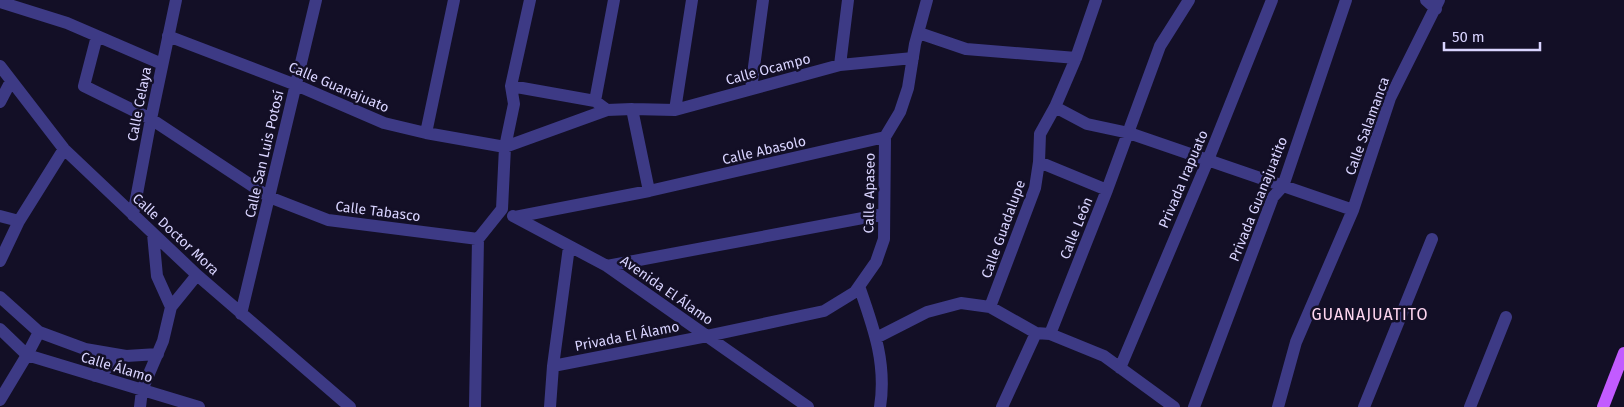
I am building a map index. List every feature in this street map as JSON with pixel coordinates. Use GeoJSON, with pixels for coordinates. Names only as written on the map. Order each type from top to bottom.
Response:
{"type":"FeatureCollection","features":[{"type":"Feature","properties":{"kind":"main road"},"geometry":{"type":"LineString","coordinates":[[1603,407],[1624,353]]}},
{"type":"Feature","properties":{"kind":"street","name":"Calle Celaya"},"geometry":{"type":"LineString","coordinates":[[134,215],[151,119],[176,0]]}},
{"type":"Feature","properties":{"kind":"street","name":"Calle San Luis Potosí"},"geometry":{"type":"LineString","coordinates":[[241,314],[316,0]]}},
{"type":"Feature","properties":{"kind":"street"},"geometry":{"type":"LineString","coordinates":[[426,133],[454,0]]}},
{"type":"Feature","properties":{"kind":"street"},"geometry":{"type":"LineString","coordinates":[[475,407],[478,239],[502,209],[504,147],[514,104],[511,86],[530,0]]}},
{"type":"Feature","properties":{"kind":"street"},"geometry":{"type":"LineString","coordinates":[[595,102],[614,0]]}},
{"type":"Feature","properties":{"kind":"street"},"geometry":{"type":"LineString","coordinates":[[675,110],[692,0]]}},
{"type":"Feature","properties":{"kind":"street"},"geometry":{"type":"LineString","coordinates":[[750,89],[763,0]]}},
{"type":"Feature","properties":{"kind":"street"},"geometry":{"type":"LineString","coordinates":[[840,65],[848,0]]}},
{"type":"Feature","properties":{"kind":"street","name":"Calle Apaseo"},"geometry":{"type":"LineString","coordinates":[[707,336],[824,311],[855,292],[876,262],[884,239],[885,137],[900,112],[908,88],[918,33],[928,0]]}},
{"type":"Feature","properties":{"kind":"street","name":"Calle Guadalupe"},"geometry":{"type":"LineString","coordinates":[[990,308],[1035,188],[1039,162],[1040,134],[1055,107],[1076,58],[1096,0]]}},
{"type":"Feature","properties":{"kind":"street","name":"Calle León"},"geometry":{"type":"LineString","coordinates":[[1050,334],[1129,133],[1160,46],[1189,0]]}},
{"type":"Feature","properties":{"kind":"street","name":"Privada Irapuato"},"geometry":{"type":"LineString","coordinates":[[1120,368],[1208,160],[1272,0]]}},
{"type":"Feature","properties":{"kind":"street","name":"Privada Guanajuatito"},"geometry":{"type":"LineString","coordinates":[[1194,407],[1273,198],[1283,186],[1346,0]]}},
{"type":"Feature","properties":{"kind":"street"},"geometry":{"type":"LineString","coordinates":[[0,2],[68,23],[162,64]]}},
{"type":"Feature","properties":{"kind":"street","name":"Calle Salamanca"},"geometry":{"type":"LineString","coordinates":[[1278,407],[1296,342],[1353,210],[1390,98],[1434,3]]}},
{"type":"Feature","properties":{"kind":"street"},"geometry":{"type":"LineString","coordinates":[[918,33],[966,49],[1076,58]]}},
{"type":"Feature","properties":{"kind":"street","name":"Calle Tabasco"},"geometry":{"type":"LineString","coordinates":[[97,36],[84,86],[151,119],[269,197],[328,220],[478,239]]}},
{"type":"Feature","properties":{"kind":"street","name":"Calle Guanajuato"},"geometry":{"type":"LineString","coordinates":[[168,36],[296,85],[384,123],[426,133],[504,147]]}},
{"type":"Feature","properties":{"kind":"street","name":"Calle Ocampo"},"geometry":{"type":"LineString","coordinates":[[504,147],[607,110],[675,110],[840,65],[913,58]]}},
{"type":"Feature","properties":{"kind":"street","name":"Calle Doctor Mora"},"geometry":{"type":"LineString","coordinates":[[0,66],[64,149],[197,275],[350,407]]}},
{"type":"Feature","properties":{"kind":"street"},"geometry":{"type":"LineString","coordinates":[[0,102],[11,81]]}},
{"type":"Feature","properties":{"kind":"street"},"geometry":{"type":"LineString","coordinates":[[511,86],[595,102],[607,110]]}},
{"type":"Feature","properties":{"kind":"street"},"geometry":{"type":"LineString","coordinates":[[1055,107],[1087,124],[1129,133],[1353,210]]}},
{"type":"Feature","properties":{"kind":"street"},"geometry":{"type":"LineString","coordinates":[[632,109],[649,191]]}},
{"type":"Feature","properties":{"kind":"street","name":"Calle Abasolo"},"geometry":{"type":"LineString","coordinates":[[514,218],[649,191],[885,137]]}},
{"type":"Feature","properties":{"kind":"street"},"geometry":{"type":"LineString","coordinates":[[0,261],[19,221],[64,149]]}},
{"type":"Feature","properties":{"kind":"street"},"geometry":{"type":"LineString","coordinates":[[1039,162],[1107,190]]}},
{"type":"Feature","properties":{"kind":"street","name":"Avenida El Álamo"},"geometry":{"type":"LineString","coordinates":[[502,209],[514,218],[607,266],[808,407]]}},
{"type":"Feature","properties":{"kind":"street"},"geometry":{"type":"LineString","coordinates":[[607,266],[884,214]]}},
{"type":"Feature","properties":{"kind":"street"},"geometry":{"type":"LineString","coordinates":[[0,216],[19,221]]}},
{"type":"Feature","properties":{"kind":"street"},"geometry":{"type":"LineString","coordinates":[[154,234],[157,276],[171,307]]}},
{"type":"Feature","properties":{"kind":"street"},"geometry":{"type":"LineString","coordinates":[[1364,407],[1432,239]]}},
{"type":"Feature","properties":{"kind":"street"},"geometry":{"type":"LineString","coordinates":[[550,407],[553,366],[569,247]]}},
{"type":"Feature","properties":{"kind":"street"},"geometry":{"type":"LineString","coordinates":[[140,407],[142,390],[163,341],[171,307],[197,275]]}},
{"type":"Feature","properties":{"kind":"street"},"geometry":{"type":"LineString","coordinates":[[859,286],[879,346],[883,389],[880,407]]}},
{"type":"Feature","properties":{"kind":"street"},"geometry":{"type":"LineString","coordinates":[[0,297],[39,332],[85,349],[104,354],[126,356],[158,354]]}},
{"type":"Feature","properties":{"kind":"street"},"geometry":{"type":"LineString","coordinates":[[876,338],[927,312],[961,303],[990,308],[1036,333],[1050,334],[1104,356],[1174,407]]}},
{"type":"Feature","properties":{"kind":"street"},"geometry":{"type":"LineString","coordinates":[[1470,407],[1506,317]]}},
{"type":"Feature","properties":{"kind":"street"},"geometry":{"type":"LineString","coordinates":[[0,329],[27,356]]}},
{"type":"Feature","properties":{"kind":"street"},"geometry":{"type":"LineString","coordinates":[[0,400],[27,356],[39,332]]}},
{"type":"Feature","properties":{"kind":"street"},"geometry":{"type":"LineString","coordinates":[[1002,407],[1036,333]]}},
{"type":"Feature","properties":{"kind":"street","name":"Privada El Álamo"},"geometry":{"type":"LineString","coordinates":[[553,366],[707,336]]}},
{"type":"Feature","properties":{"kind":"street","name":"Calle Álamo"},"geometry":{"type":"LineString","coordinates":[[27,356],[199,407]]}},
{"type":"Feature","properties":{"kind":"street"},"geometry":{"type":"LineString","coordinates":[[95,376],[126,356]]}},
{"type":"Feature","properties":{"kind":"district","name":"GUANAJUATITO"},"geometry":{"type":"Point","coordinates":[1370,314]}}]}
